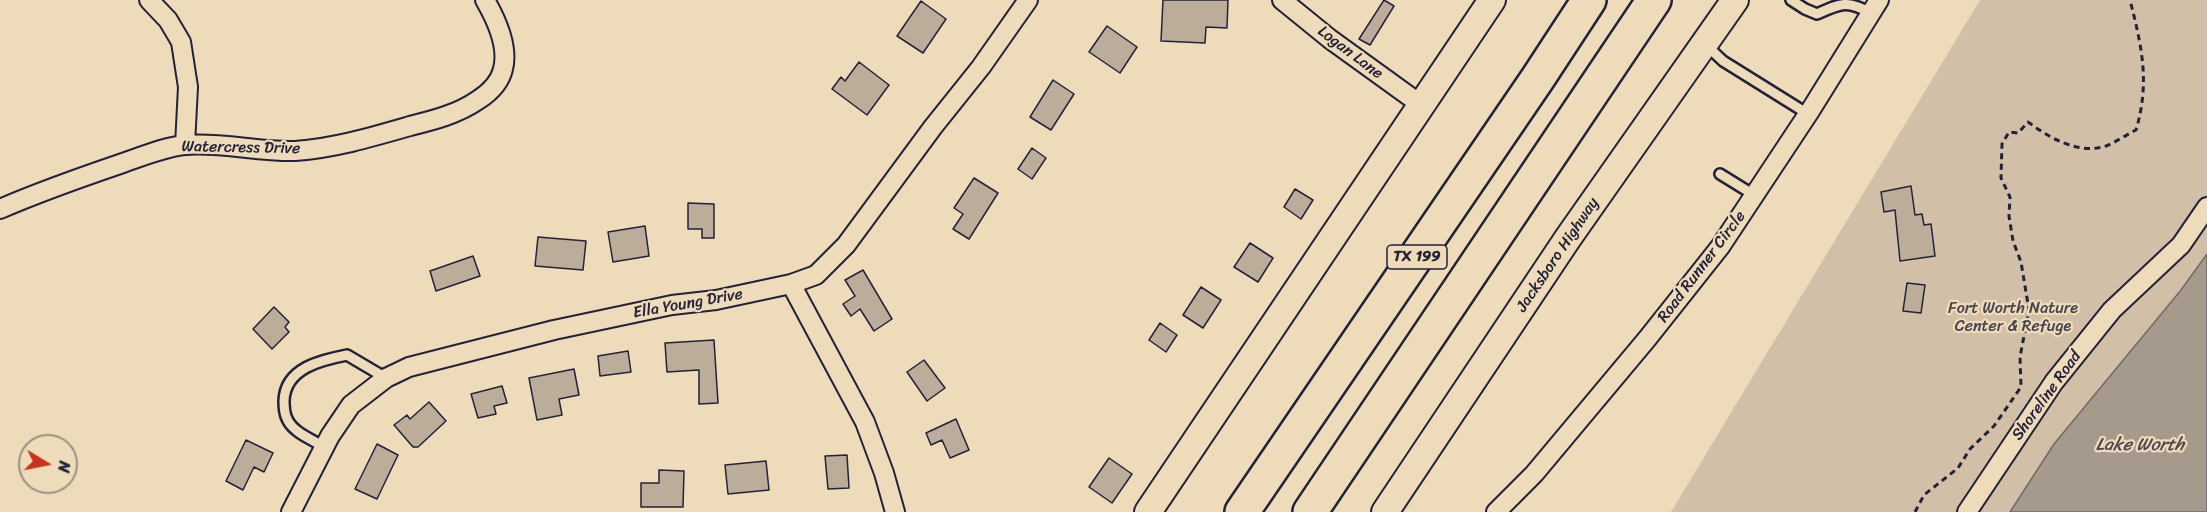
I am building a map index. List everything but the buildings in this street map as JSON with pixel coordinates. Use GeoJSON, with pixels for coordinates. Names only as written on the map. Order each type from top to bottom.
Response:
{"type":"FeatureCollection","features":[{"type":"Feature","properties":{"kind":"highway","name":"TX 199"},"geometry":{"type":"LineString","coordinates":[[1242,512],[1538,78],[1588,0]]}},
{"type":"Feature","properties":{"kind":"highway"},"geometry":{"type":"LineString","coordinates":[[1310,512],[1654,0]]}},
{"type":"Feature","properties":{"kind":"main road"},"geometry":{"type":"LineString","coordinates":[[1148,512],[1491,0]]}},
{"type":"Feature","properties":{"kind":"main road","name":"Jacksboro Highway"},"geometry":{"type":"LineString","coordinates":[[1385,512],[1568,238],[1735,0]]}},
{"type":"Feature","properties":{"kind":"street"},"geometry":{"type":"LineString","coordinates":[[149,0],[168,20],[181,42],[188,87],[185,145]]}},
{"type":"Feature","properties":{"kind":"street","name":"Watercress Drive"},"geometry":{"type":"LineString","coordinates":[[0,209],[44,190],[157,151],[185,145],[291,151],[319,149],[354,143],[449,115],[476,102],[488,93],[497,82],[503,69],[505,56],[497,21],[484,0]]}},
{"type":"Feature","properties":{"kind":"street","name":"Ella Young Drive"},"geometry":{"type":"LineString","coordinates":[[291,512],[324,447],[351,405],[386,378],[409,367],[554,330],[672,305],[716,300],[791,284],[816,274],[846,245],[933,127],[981,67],[1028,0]]}},
{"type":"Feature","properties":{"kind":"street","name":"Logan Lane"},"geometry":{"type":"LineString","coordinates":[[1282,0],[1330,39],[1420,104]]}},
{"type":"Feature","properties":{"kind":"street","name":"Road Runner Circle"},"geometry":{"type":"LineString","coordinates":[[1496,512],[1534,474],[1647,339],[1720,247],[1875,7]]}},
{"type":"Feature","properties":{"kind":"street","name":"Shoreline Road"},"geometry":{"type":"LineString","coordinates":[[1967,512],[2054,382],[2112,310],[2181,246],[2207,207]]}},
{"type":"Feature","properties":{"kind":"street"},"geometry":{"type":"LineString","coordinates":[[791,284],[865,422],[884,473],[895,512]]}},
{"type":"Feature","properties":{"kind":"lane"},"geometry":{"type":"LineString","coordinates":[[1791,0],[1817,14],[1840,2],[1875,7]]}},
{"type":"Feature","properties":{"kind":"lane"},"geometry":{"type":"LineString","coordinates":[[1704,44],[1723,61],[1808,114]]}},
{"type":"Feature","properties":{"kind":"lane"},"geometry":{"type":"LineString","coordinates":[[1720,174],[1754,195]]}},
{"type":"Feature","properties":{"kind":"lane"},"geometry":{"type":"LineString","coordinates":[[324,447],[295,429],[284,414],[284,392],[294,375],[318,361],[347,355],[386,378]]}},
{"type":"Feature","properties":{"kind":"path"},"geometry":{"type":"LineString","coordinates":[[1915,512],[1924,495],[1958,468],[1970,448],[1994,426],[2021,387],[2020,357],[2029,310],[2021,262],[2013,241],[2009,216],[2010,197],[2001,178],[2002,144],[2009,132],[2018,133],[2028,122],[2053,140],[2086,149],[2106,146],[2136,130],[2143,105],[2144,57],[2130,0]]}},
{"type":"Feature","properties":{"kind":"green space","name":"Fort Worth Nature Center & Refuge"},"geometry":{"type":"Polygon","coordinates":[[[1980,0],[2207,0],[2207,512],[1671,512],[1980,0]]]}},
{"type":"Feature","properties":{"kind":"water","name":"Lake Worth"},"geometry":{"type":"Polygon","coordinates":[[[2207,254],[2207,512],[2010,512],[2054,444],[2181,290],[2207,254]]]}}]}
